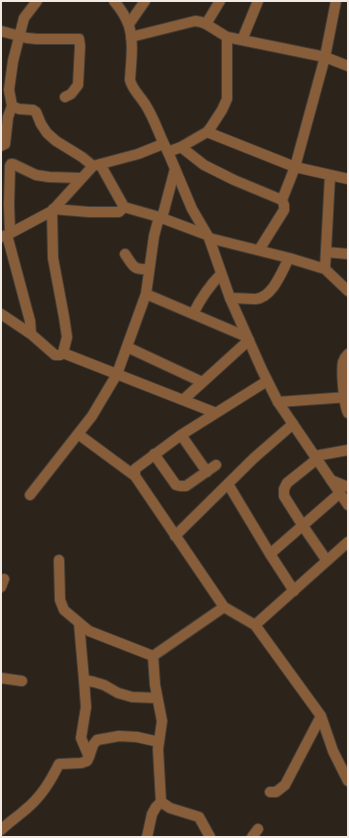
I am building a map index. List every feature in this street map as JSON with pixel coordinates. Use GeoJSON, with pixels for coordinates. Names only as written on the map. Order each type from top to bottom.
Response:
{"type":"FeatureCollection","features":[{"type":"Feature","properties":{"kind":"street"},"geometry":{"type":"LineString","coordinates":[[36,1],[24,18],[5,90],[12,106],[19,109],[33,110],[36,112],[47,133],[56,141],[82,158],[96,165],[124,207],[160,217],[208,236],[325,269],[348,290]]}},
{"type":"Feature","properties":{"kind":"street"},"geometry":{"type":"LineString","coordinates":[[114,1],[129,24],[131,37],[131,84],[145,104],[155,123],[192,209],[208,236],[230,298],[267,381],[278,402],[331,480],[344,490],[348,505]]}},
{"type":"Feature","properties":{"kind":"street"},"geometry":{"type":"LineString","coordinates":[[129,24],[145,1]]}},
{"type":"Feature","properties":{"kind":"street"},"geometry":{"type":"LineString","coordinates":[[206,24],[220,1]]}},
{"type":"Feature","properties":{"kind":"street"},"geometry":{"type":"LineString","coordinates":[[242,40],[258,1]]}},
{"type":"Feature","properties":{"kind":"street"},"geometry":{"type":"LineString","coordinates":[[259,250],[284,210],[282,200],[295,167],[325,57],[336,1]]}},
{"type":"Feature","properties":{"kind":"street"},"geometry":{"type":"LineString","coordinates":[[131,37],[195,20],[206,24],[227,37],[325,57],[348,66]]}},
{"type":"Feature","properties":{"kind":"street"},"geometry":{"type":"LineString","coordinates":[[1,31],[37,39],[79,39],[78,85],[71,94],[65,96]]}},
{"type":"Feature","properties":{"kind":"street"},"geometry":{"type":"LineString","coordinates":[[6,235],[52,210],[81,178],[96,165],[166,148],[181,147],[207,132],[217,118],[227,99],[227,37]]}},
{"type":"Feature","properties":{"kind":"street"},"geometry":{"type":"LineString","coordinates":[[1,146],[5,144],[8,117],[12,106]]}},
{"type":"Feature","properties":{"kind":"street"},"geometry":{"type":"LineString","coordinates":[[207,132],[295,167],[348,179]]}},
{"type":"Feature","properties":{"kind":"street"},"geometry":{"type":"LineString","coordinates":[[181,147],[204,165],[234,180],[282,200]]}},
{"type":"Feature","properties":{"kind":"street"},"geometry":{"type":"LineString","coordinates":[[31,334],[30,321],[6,235],[5,205],[10,166],[13,164],[36,175],[81,178]]}},
{"type":"Feature","properties":{"kind":"street"},"geometry":{"type":"LineString","coordinates":[[30,494],[92,416],[117,374],[146,294],[154,236],[175,169]]}},
{"type":"Feature","properties":{"kind":"street"},"geometry":{"type":"LineString","coordinates":[[325,269],[330,176]]}},
{"type":"Feature","properties":{"kind":"street"},"geometry":{"type":"LineString","coordinates":[[52,210],[119,212],[124,207]]}},
{"type":"Feature","properties":{"kind":"street"},"geometry":{"type":"LineString","coordinates":[[52,210],[53,258],[67,337],[63,353]]}},
{"type":"Feature","properties":{"kind":"street"},"geometry":{"type":"LineString","coordinates":[[326,252],[348,254]]}},
{"type":"Feature","properties":{"kind":"street"},"geometry":{"type":"LineString","coordinates":[[124,254],[133,267],[141,270],[150,269]]}},
{"type":"Feature","properties":{"kind":"street"},"geometry":{"type":"LineString","coordinates":[[230,298],[257,299],[267,294],[273,287],[289,258]]}},
{"type":"Feature","properties":{"kind":"street"},"geometry":{"type":"LineString","coordinates":[[193,314],[211,284],[221,274]]}},
{"type":"Feature","properties":{"kind":"street"},"geometry":{"type":"LineString","coordinates":[[146,294],[248,339]]}},
{"type":"Feature","properties":{"kind":"street"},"geometry":{"type":"LineString","coordinates":[[1,314],[31,334],[55,355],[60,355],[63,353],[216,413]]}},
{"type":"Feature","properties":{"kind":"street"},"geometry":{"type":"LineString","coordinates":[[183,400],[248,339]]}},
{"type":"Feature","properties":{"kind":"street"},"geometry":{"type":"LineString","coordinates":[[128,347],[202,382]]}},
{"type":"Feature","properties":{"kind":"street"},"geometry":{"type":"LineString","coordinates":[[348,354],[344,358],[342,364],[346,409],[348,413]]}},
{"type":"Feature","properties":{"kind":"street"},"geometry":{"type":"LineString","coordinates":[[135,476],[135,469],[154,454],[181,435],[267,381]]}},
{"type":"Feature","properties":{"kind":"street"},"geometry":{"type":"LineString","coordinates":[[278,402],[346,397]]}},
{"type":"Feature","properties":{"kind":"street"},"geometry":{"type":"LineString","coordinates":[[175,536],[254,458],[293,424]]}},
{"type":"Feature","properties":{"kind":"street"},"geometry":{"type":"LineString","coordinates":[[78,434],[135,476],[224,608],[255,625],[321,716],[333,751],[348,781]]}},
{"type":"Feature","properties":{"kind":"street"},"geometry":{"type":"LineString","coordinates":[[181,435],[207,472]]}},
{"type":"Feature","properties":{"kind":"street"},"geometry":{"type":"LineString","coordinates":[[327,561],[284,496],[284,489],[287,483],[316,457],[348,450]]}},
{"type":"Feature","properties":{"kind":"street"},"geometry":{"type":"LineString","coordinates":[[154,454],[176,485],[180,486],[186,486],[216,465]]}},
{"type":"Feature","properties":{"kind":"street"},"geometry":{"type":"LineString","coordinates":[[228,484],[294,591]]}},
{"type":"Feature","properties":{"kind":"street"},"geometry":{"type":"LineString","coordinates":[[270,554],[344,490]]}},
{"type":"Feature","properties":{"kind":"street"},"geometry":{"type":"LineString","coordinates":[[255,625],[348,542]]}},
{"type":"Feature","properties":{"kind":"street"},"geometry":{"type":"LineString","coordinates":[[59,560],[60,600],[64,610],[90,632],[153,656]]}},
{"type":"Feature","properties":{"kind":"street"},"geometry":{"type":"LineString","coordinates":[[153,656],[224,608]]}},
{"type":"Feature","properties":{"kind":"street"},"geometry":{"type":"LineString","coordinates":[[79,623],[86,707],[81,738],[90,757]]}},
{"type":"Feature","properties":{"kind":"street"},"geometry":{"type":"LineString","coordinates":[[153,656],[155,685],[162,721],[162,730],[158,749],[161,802]]}},
{"type":"Feature","properties":{"kind":"street"},"geometry":{"type":"LineString","coordinates":[[1,678],[22,681]]}},
{"type":"Feature","properties":{"kind":"street"},"geometry":{"type":"LineString","coordinates":[[84,680],[104,684],[118,693],[132,697],[157,698]]}},
{"type":"Feature","properties":{"kind":"street"},"geometry":{"type":"LineString","coordinates":[[270,792],[276,792],[285,785],[321,716]]}},
{"type":"Feature","properties":{"kind":"street"},"geometry":{"type":"LineString","coordinates":[[1,830],[38,798],[48,786],[59,764],[84,763],[87,761],[90,757],[93,745],[97,740],[119,736],[137,737],[159,742]]}},
{"type":"Feature","properties":{"kind":"street"},"geometry":{"type":"LineString","coordinates":[[146,837],[152,814],[156,806],[161,802]]}},
{"type":"Feature","properties":{"kind":"street"},"geometry":{"type":"LineString","coordinates":[[161,802],[170,808],[200,817],[210,837]]}}]}
